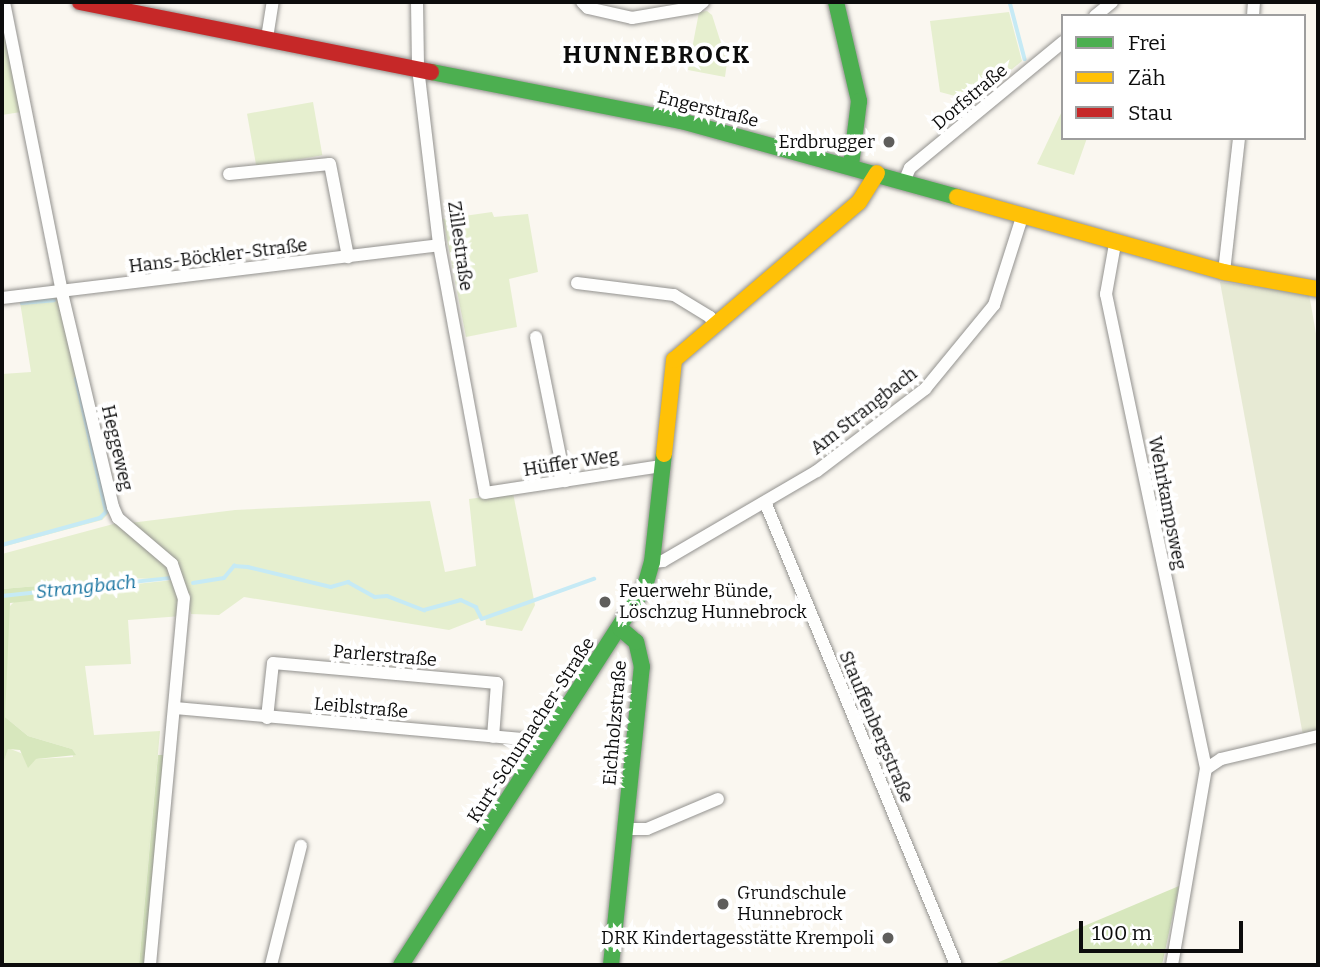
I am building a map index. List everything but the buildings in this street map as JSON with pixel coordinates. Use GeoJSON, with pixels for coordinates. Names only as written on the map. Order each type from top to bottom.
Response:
{"type":"FeatureCollection","features":[{"type":"Feature","properties":{"kind":"street","name":"Heggeweg"},"geometry":{"type":"LineString","coordinates":[[4,2],[62,293],[113,507],[118,518],[172,564],[184,598],[150,965]]}},
{"type":"Feature","properties":{"kind":"street","name":"Engerstraße"},"geometry":{"type":"LineString","coordinates":[[80,2],[681,121],[851,165],[1115,244],[1224,272],[1318,289]]}},
{"type":"Feature","properties":{"kind":"street"},"geometry":{"type":"LineString","coordinates":[[267,38],[273,2]]}},
{"type":"Feature","properties":{"kind":"street","name":"Zillestraße"},"geometry":{"type":"LineString","coordinates":[[417,2],[418,68],[439,245],[485,493]]}},
{"type":"Feature","properties":{"kind":"street"},"geometry":{"type":"LineString","coordinates":[[582,2],[587,8],[632,18],[697,7],[704,2]]}},
{"type":"Feature","properties":{"kind":"street"},"geometry":{"type":"LineString","coordinates":[[836,2],[859,101],[851,165]]}},
{"type":"Feature","properties":{"kind":"street"},"geometry":{"type":"LineString","coordinates":[[1097,14],[1112,2]]}},
{"type":"Feature","properties":{"kind":"street","name":"Dorfstraße"},"geometry":{"type":"LineString","coordinates":[[904,182],[910,168],[1061,44]]}},
{"type":"Feature","properties":{"kind":"street"},"geometry":{"type":"LineString","coordinates":[[1224,272],[1239,140]]}},
{"type":"Feature","properties":{"kind":"street"},"geometry":{"type":"LineString","coordinates":[[229,174],[330,164],[348,257]]}},
{"type":"Feature","properties":{"kind":"street","name":"Kurt-Schumacher-Straße"},"geometry":{"type":"LineString","coordinates":[[401,965],[645,586],[652,562],[674,360],[859,202],[877,173]]}},
{"type":"Feature","properties":{"kind":"street","name":"Am Strangbach"},"geometry":{"type":"LineString","coordinates":[[652,562],[663,561],[817,471],[925,389],[994,305],[1022,217]]}},
{"type":"Feature","properties":{"kind":"street","name":"Wehrkampsweg"},"geometry":{"type":"LineString","coordinates":[[1115,244],[1107,294],[1206,769]]}},
{"type":"Feature","properties":{"kind":"street","name":"Hans-Böckler-Straße"},"geometry":{"type":"LineString","coordinates":[[2,298],[62,293],[439,245]]}},
{"type":"Feature","properties":{"kind":"street"},"geometry":{"type":"LineString","coordinates":[[577,283],[674,295],[710,317],[714,325]]}},
{"type":"Feature","properties":{"kind":"street"},"geometry":{"type":"LineString","coordinates":[[536,337],[565,481]]}},
{"type":"Feature","properties":{"kind":"street","name":"Hüffer Weg"},"geometry":{"type":"LineString","coordinates":[[485,493],[662,466]]}},
{"type":"Feature","properties":{"kind":"street","name":"Stauffenbergstraße"},"geometry":{"type":"LineString","coordinates":[[765,502],[956,965]]}},
{"type":"Feature","properties":{"kind":"street","name":"Eichholzstraße"},"geometry":{"type":"LineString","coordinates":[[611,965],[642,667],[636,642],[620,628]]}},
{"type":"Feature","properties":{"kind":"street","name":"Parlerstraße"},"geometry":{"type":"LineString","coordinates":[[267,718],[273,663],[497,683],[493,737]]}},
{"type":"Feature","properties":{"kind":"street","name":"Leiblstraße"},"geometry":{"type":"LineString","coordinates":[[175,708],[531,740],[543,746]]}},
{"type":"Feature","properties":{"kind":"street"},"geometry":{"type":"LineString","coordinates":[[1172,965],[1206,769],[1221,759],[1318,737]]}},
{"type":"Feature","properties":{"kind":"street"},"geometry":{"type":"LineString","coordinates":[[626,829],[647,829],[718,799]]}},
{"type":"Feature","properties":{"kind":"street"},"geometry":{"type":"LineString","coordinates":[[271,965],[301,846]]}},
{"type":"Feature","properties":{"kind":"green space"},"geometry":{"type":"Polygon","coordinates":[[[2,11],[21,112],[2,115],[2,11]]]}},
{"type":"Feature","properties":{"kind":"green space"},"geometry":{"type":"Polygon","coordinates":[[[707,11],[712,15],[727,62],[725,77],[688,70],[699,12],[707,11]]]}},
{"type":"Feature","properties":{"kind":"green space"},"geometry":{"type":"Polygon","coordinates":[[[1009,12],[1022,61],[974,101],[940,92],[930,21],[1009,12]]]}},
{"type":"Feature","properties":{"kind":"green space"},"geometry":{"type":"Polygon","coordinates":[[[313,102],[322,155],[256,167],[247,114],[313,102]]]}},
{"type":"Feature","properties":{"kind":"green space"},"geometry":{"type":"Polygon","coordinates":[[[1061,113],[1061,140],[1086,140],[1074,175],[1037,164],[1061,113]]]}},
{"type":"Feature","properties":{"kind":"green space"},"geometry":{"type":"Polygon","coordinates":[[[492,212],[494,217],[528,214],[538,272],[509,279],[517,327],[466,337],[443,219],[492,212]]]}},
{"type":"Feature","properties":{"kind":"green space"},"geometry":{"type":"Polygon","coordinates":[[[1220,282],[1309,294],[1318,345],[1318,738],[1304,741],[1220,282]]]}},
{"type":"Feature","properties":{"kind":"green space"},"geometry":{"type":"Polygon","coordinates":[[[55,298],[60,300],[110,512],[102,520],[2,547],[2,374],[31,372],[20,302],[55,298]]]}},
{"type":"Feature","properties":{"kind":"green space"},"geometry":{"type":"Polygon","coordinates":[[[513,493],[535,605],[522,631],[486,625],[485,616],[449,630],[244,597],[219,615],[191,614],[182,577],[130,523],[235,510],[430,501],[445,572],[476,566],[469,499],[513,493]]]}},
{"type":"Feature","properties":{"kind":"green space"},"geometry":{"type":"Polygon","coordinates":[[[117,523],[174,573],[182,616],[128,620],[131,664],[85,666],[94,735],[160,731],[139,965],[2,965],[2,767],[8,748],[36,759],[73,757],[72,749],[28,736],[5,717],[7,609],[15,601],[125,591],[136,584],[173,580],[130,578],[2,589],[2,554],[117,523]]]}},
{"type":"Feature","properties":{"kind":"green space"},"geometry":{"type":"Polygon","coordinates":[[[130,578],[136,584],[125,591],[10,603],[5,717],[28,736],[72,749],[76,755],[36,759],[28,768],[20,750],[8,749],[2,767],[2,589],[130,578]]]}},
{"type":"Feature","properties":{"kind":"green space"},"geometry":{"type":"Polygon","coordinates":[[[158,755],[168,755],[147,965],[139,965],[158,755]]]}},
{"type":"Feature","properties":{"kind":"green space"},"geometry":{"type":"Polygon","coordinates":[[[1179,886],[1162,965],[992,965],[1179,886]]]}},
{"type":"Feature","properties":{"kind":"waterway"},"geometry":{"type":"LineString","coordinates":[[1010,2],[1025,59]]}},
{"type":"Feature","properties":{"kind":"waterway"},"geometry":{"type":"LineString","coordinates":[[22,303],[54,300]]}},
{"type":"Feature","properties":{"kind":"waterway"},"geometry":{"type":"LineString","coordinates":[[2,545],[100,518],[106,512],[76,379]]}},
{"type":"Feature","properties":{"kind":"waterway","name":"Strangbach"},"geometry":{"type":"LineString","coordinates":[[193,583],[224,578],[234,566],[248,567],[331,587],[348,582],[375,597],[387,596],[424,610],[461,600],[476,607],[482,619],[594,579]]}},
{"type":"Feature","properties":{"kind":"waterway","name":"Strangbach"},"geometry":{"type":"LineString","coordinates":[[2,596],[171,578]]}},
{"type":"Feature","properties":{"kind":"traffic: fast"},"geometry":{"type":"LineString","coordinates":[[836,2],[859,101],[851,165]]}},
{"type":"Feature","properties":{"kind":"traffic: fast"},"geometry":{"type":"LineString","coordinates":[[431,72],[681,121],[957,197]]}},
{"type":"Feature","properties":{"kind":"traffic: fast"},"geometry":{"type":"LineString","coordinates":[[401,965],[645,586],[652,562],[664,454]]}},
{"type":"Feature","properties":{"kind":"traffic: fast"},"geometry":{"type":"LineString","coordinates":[[611,965],[642,667],[636,642],[620,628]]}},
{"type":"Feature","properties":{"kind":"traffic: slow"},"geometry":{"type":"LineString","coordinates":[[664,454],[674,360],[859,202],[877,173]]}},
{"type":"Feature","properties":{"kind":"traffic: slow"},"geometry":{"type":"LineString","coordinates":[[957,197],[1224,272],[1318,289]]}},
{"type":"Feature","properties":{"kind":"traffic: jam"},"geometry":{"type":"LineString","coordinates":[[80,2],[431,72]]}},
{"type":"Feature","properties":{"kind":"place","name":"Erdbrugger"},"geometry":{"type":"Point","coordinates":[889,142]}},
{"type":"Feature","properties":{"kind":"place","name":"Feuerwehr Bünde, Löschzug Hunnebrock"},"geometry":{"type":"Point","coordinates":[605,602]}},
{"type":"Feature","properties":{"kind":"place","name":"Grundschule Hunnebrock"},"geometry":{"type":"Point","coordinates":[723,904]}},
{"type":"Feature","properties":{"kind":"place","name":"DRK Kindertagesstätte Krempoli"},"geometry":{"type":"Point","coordinates":[888,938]}},
{"type":"Feature","properties":{"kind":"district","name":"HUNNEBROCK"},"geometry":{"type":"Point","coordinates":[657,56]}}]}
